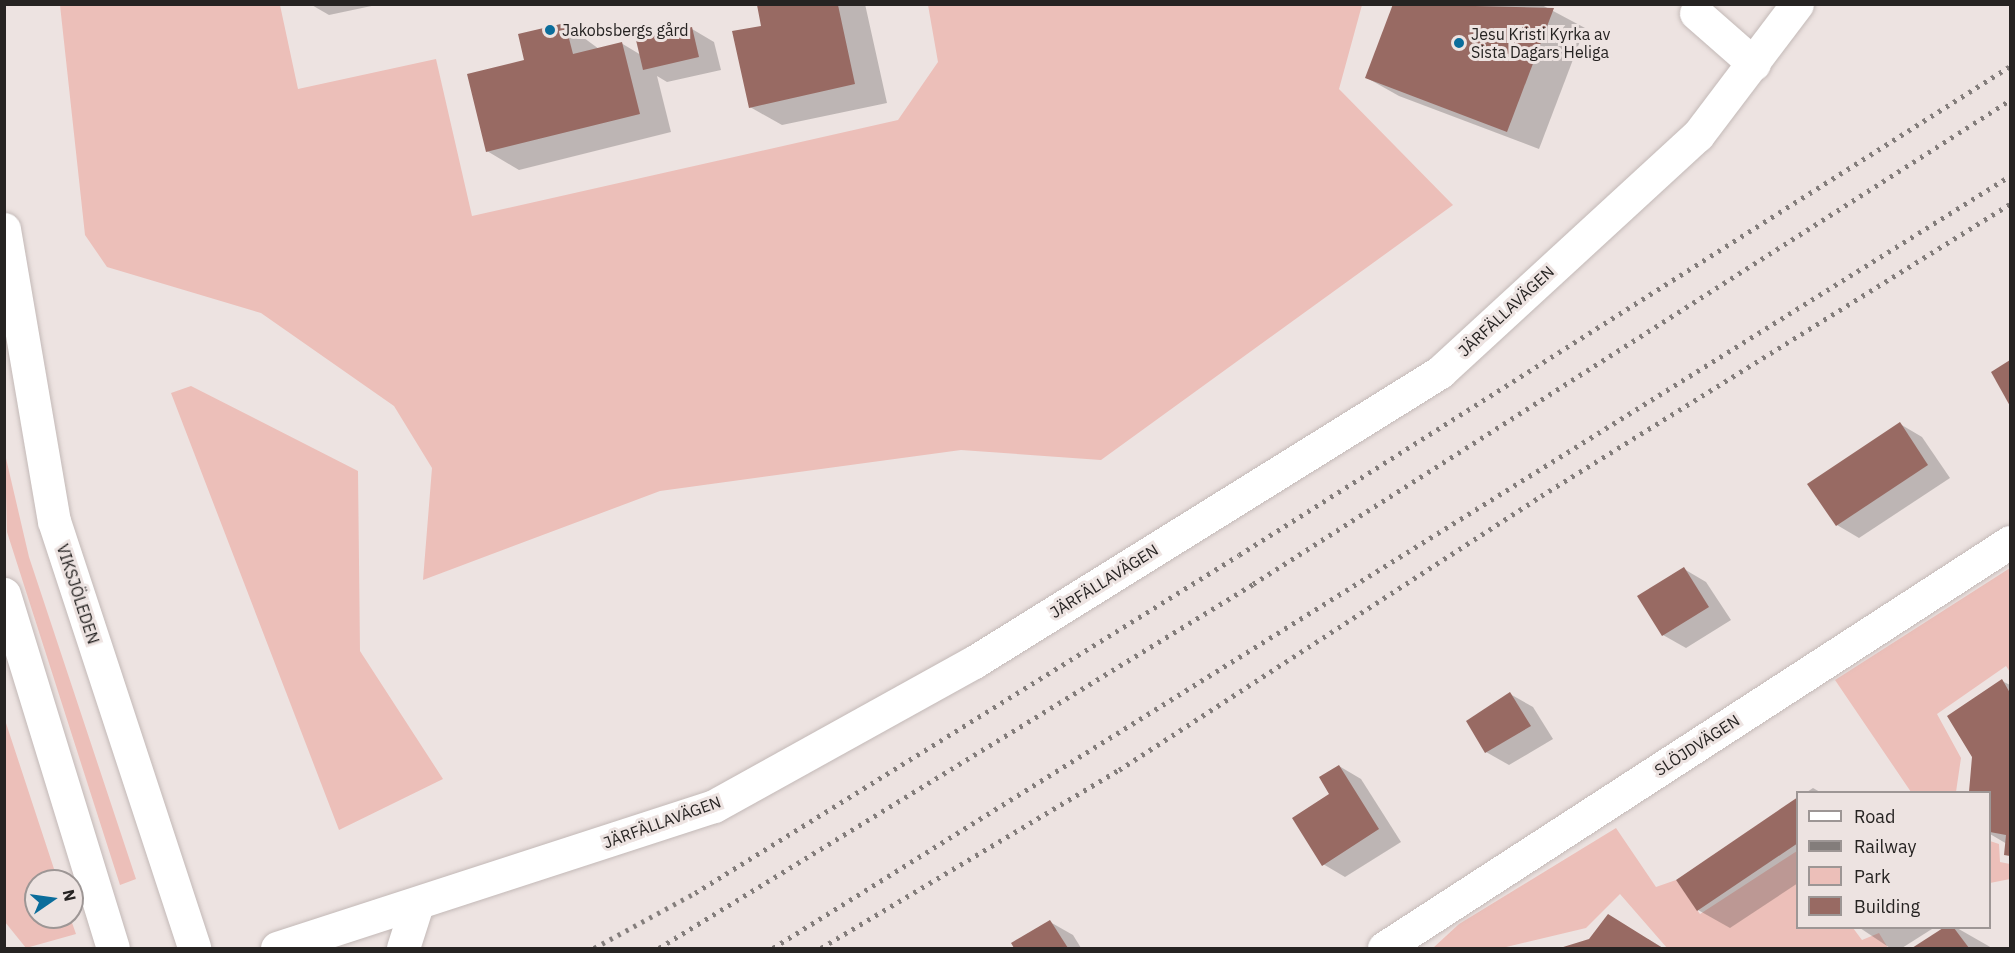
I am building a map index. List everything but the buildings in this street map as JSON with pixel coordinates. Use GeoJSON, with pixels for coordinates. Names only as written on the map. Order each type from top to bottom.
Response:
{"type":"FeatureCollection","features":[{"type":"Feature","properties":{"kind":"street","name":"JÄRFÄLLAVÄGEN"},"geometry":{"type":"LineString","coordinates":[[277,948],[714,806],[974,662],[1440,372],[1698,135],[1754,64],[1797,4]]}},
{"type":"Feature","properties":{"kind":"street"},"geometry":{"type":"LineString","coordinates":[[1696,13],[1754,64]]}},
{"type":"Feature","properties":{"kind":"street","name":"VIKSJÖLEDEN"},"geometry":{"type":"LineString","coordinates":[[4,229],[26,372],[54,521],[167,872],[194,948]]}},
{"type":"Feature","properties":{"kind":"street"},"geometry":{"type":"LineString","coordinates":[[4,312],[26,372]]}},
{"type":"Feature","properties":{"kind":"street","name":"SLÖJDVÄGEN"},"geometry":{"type":"LineString","coordinates":[[1384,948],[2010,542]]}},
{"type":"Feature","properties":{"kind":"street"},"geometry":{"type":"LineString","coordinates":[[4,594],[94,893],[113,948]]}},
{"type":"Feature","properties":{"kind":"street"},"geometry":{"type":"LineString","coordinates":[[403,948],[417,904]]}},
{"type":"Feature","properties":{"kind":"green space"},"geometry":{"type":"Polygon","coordinates":[[[60,5],[280,5],[298,89],[436,59],[472,216],[898,120],[938,62],[928,5],[1362,5],[1339,89],[1453,205],[1101,460],[961,450],[660,491],[423,580],[432,468],[394,406],[261,313],[107,267],[85,235],[60,5]]]}},
{"type":"Feature","properties":{"kind":"green space"},"geometry":{"type":"Polygon","coordinates":[[[191,386],[358,471],[360,651],[443,779],[339,830],[171,393],[191,386]]]}},
{"type":"Feature","properties":{"kind":"green space"},"geometry":{"type":"Polygon","coordinates":[[[5,454],[29,557],[136,879],[120,885],[7,532],[5,454]]]}},
{"type":"Feature","properties":{"kind":"green space"},"geometry":{"type":"Polygon","coordinates":[[[2010,568],[2010,672],[2006,666],[1937,714],[1961,758],[1956,791],[1910,791],[1835,680],[2010,568]]]}},
{"type":"Feature","properties":{"kind":"green space"},"geometry":{"type":"Polygon","coordinates":[[[4,717],[54,869],[24,869],[24,929],[74,929],[76,934],[26,948],[5,922],[4,717]]]}},
{"type":"Feature","properties":{"kind":"green space"},"geometry":{"type":"Polygon","coordinates":[[[1616,828],[1656,887],[1676,880],[1700,914],[1796,852],[1796,929],[1854,929],[1862,940],[1879,933],[1888,948],[1667,948],[1620,894],[1586,928],[1502,948],[1433,948],[1459,924],[1616,828]]]}},
{"type":"Feature","properties":{"kind":"green space"},"geometry":{"type":"Polygon","coordinates":[[[1991,841],[1999,844],[2000,862],[2010,864],[2010,879],[1991,883],[1991,841]]]}},
{"type":"Feature","properties":{"kind":"railway"},"geometry":{"type":"LineString","coordinates":[[594,948],[695,893],[1239,555],[2010,66]]}},
{"type":"Feature","properties":{"kind":"railway"},"geometry":{"type":"LineString","coordinates":[[659,948],[1253,584],[2010,100]]}},
{"type":"Feature","properties":{"kind":"railway"},"geometry":{"type":"LineString","coordinates":[[773,948],[2010,176]]}},
{"type":"Feature","properties":{"kind":"railway"},"geometry":{"type":"LineString","coordinates":[[821,948],[1119,770],[1541,496],[2010,204]]}},
{"type":"Feature","properties":{"kind":"place","name":"Jakobsbergs gård"},"geometry":{"type":"Point","coordinates":[550,30]}},
{"type":"Feature","properties":{"kind":"place","name":"Jesu Kristi Kyrka av Sista Dagars Heliga"},"geometry":{"type":"Point","coordinates":[1459,43]}}]}
